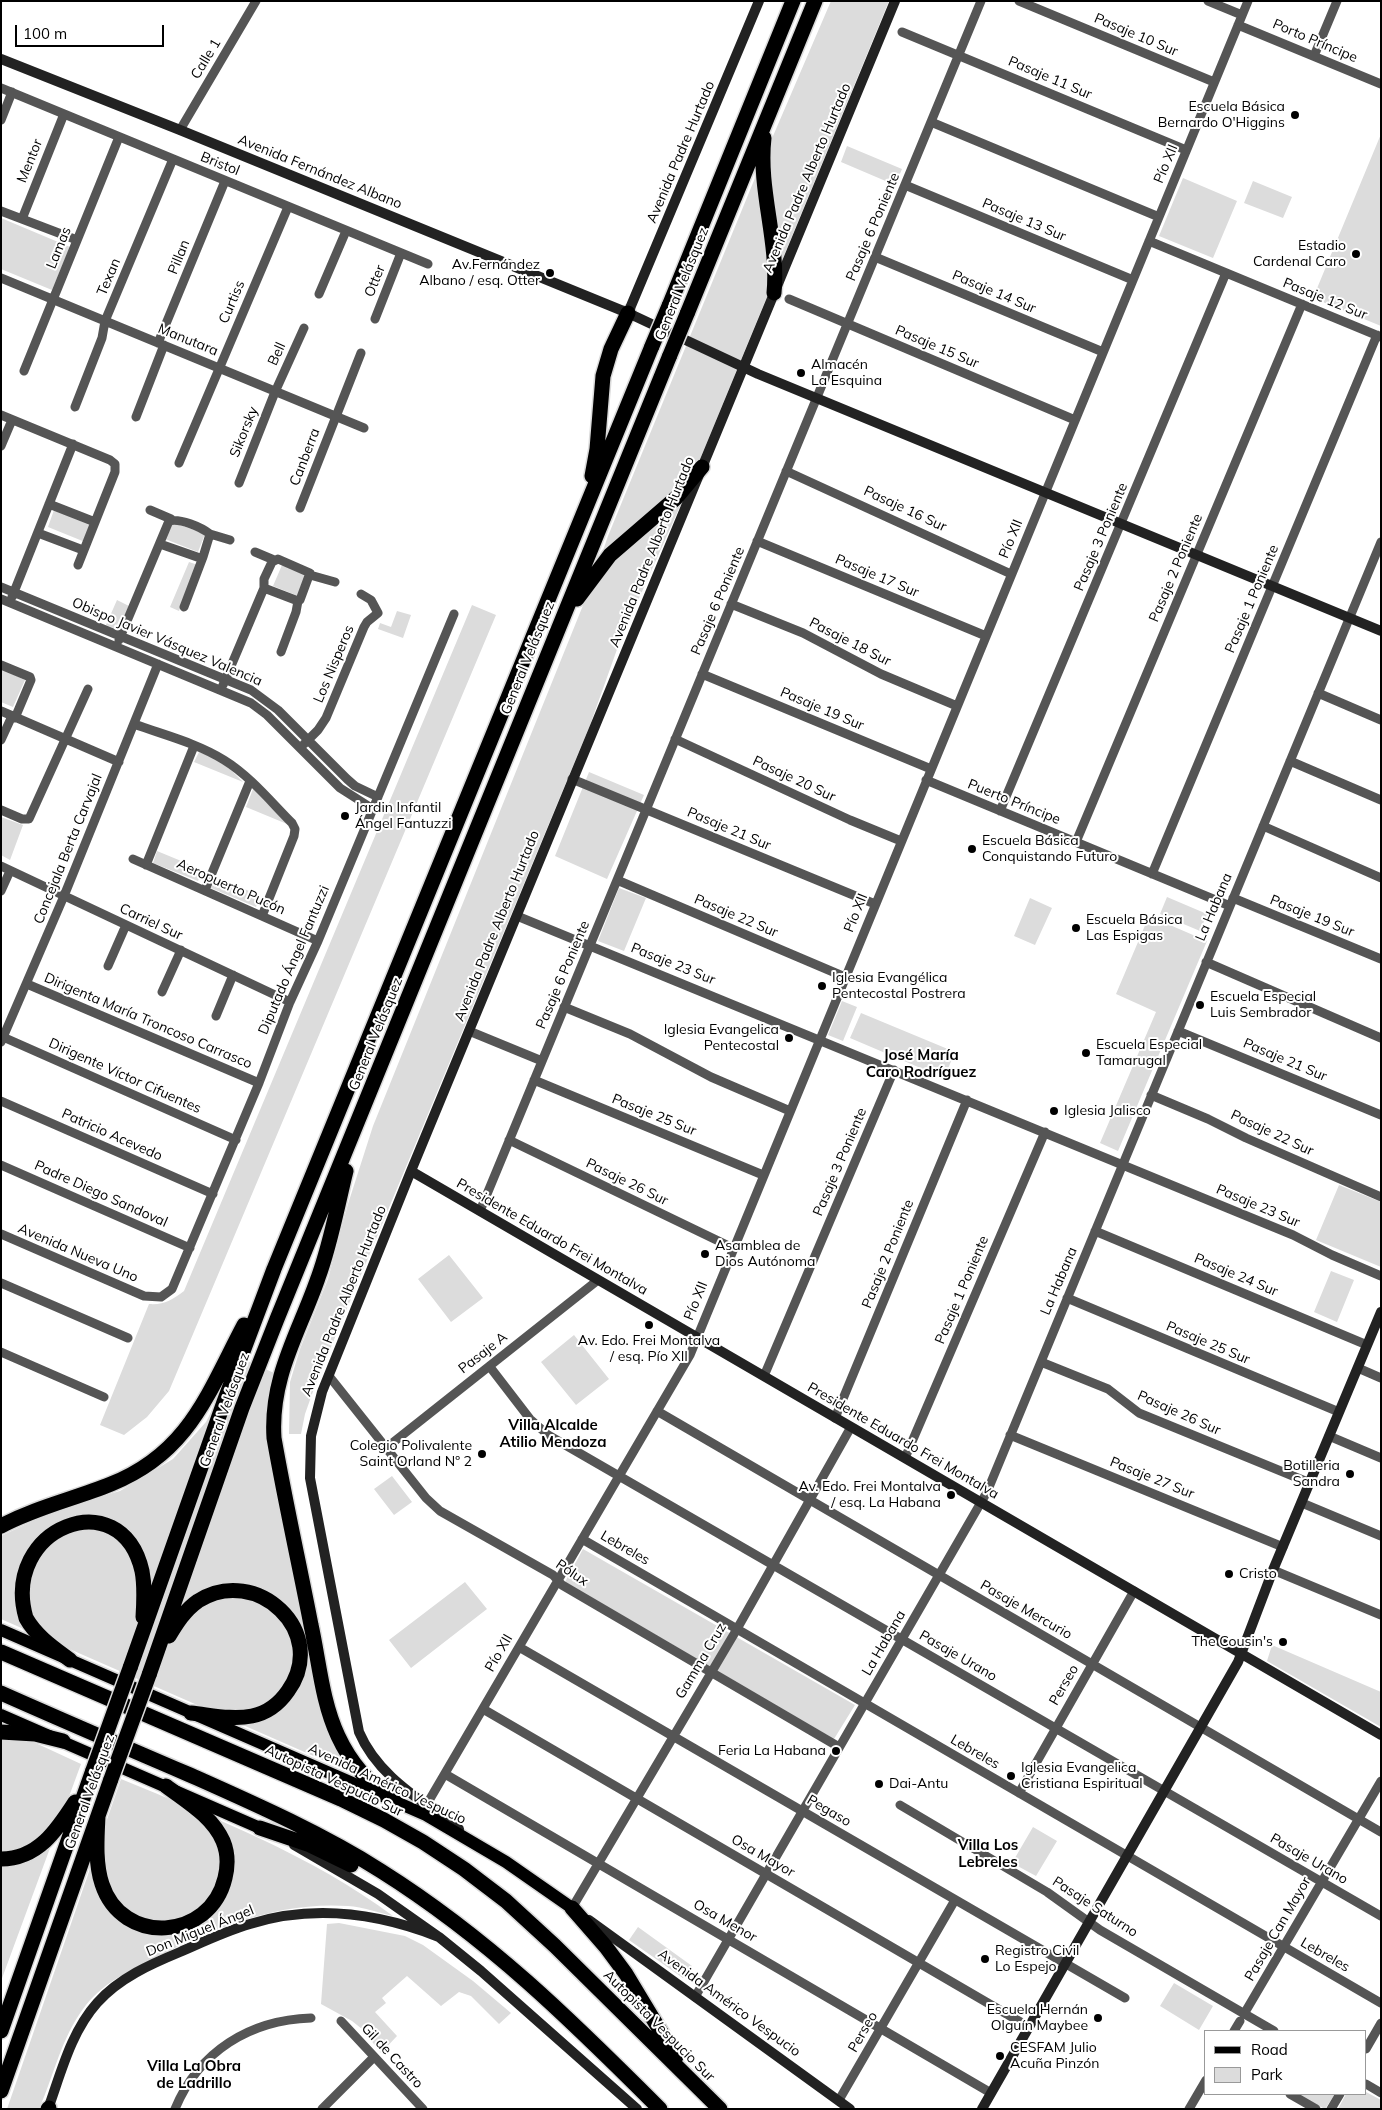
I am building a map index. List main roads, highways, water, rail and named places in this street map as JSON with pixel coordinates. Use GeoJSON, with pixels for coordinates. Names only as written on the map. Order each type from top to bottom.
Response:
{"type":"FeatureCollection","features":[{"type":"Feature","properties":{"kind":"highway","name":"General Velásquez"},"geometry":{"type":"LineString","coordinates":[[1,2031],[224,1402],[274,1269],[793,1]]}},
{"type":"Feature","properties":{"kind":"highway","name":"General Velásquez"},"geometry":{"type":"LineString","coordinates":[[1,2091],[249,1392],[558,628],[815,1]]}},
{"type":"Feature","properties":{"kind":"highway"},"geometry":{"type":"LineString","coordinates":[[769,114],[764,141],[763,168],[775,264],[774,293]]}},
{"type":"Feature","properties":{"kind":"highway"},"geometry":{"type":"LineString","coordinates":[[584,514],[597,449],[603,376],[611,349],[628,313]]}},
{"type":"Feature","properties":{"kind":"highway"},"geometry":{"type":"LineString","coordinates":[[558,628],[590,580],[610,555],[676,498],[702,467]]}},
{"type":"Feature","properties":{"kind":"highway"},"geometry":{"type":"LineString","coordinates":[[362,1111],[323,1265],[280,1375],[274,1402],[274,1429],[278,1458],[319,1663],[334,1727],[342,1744],[356,1765],[378,1789],[394,1802]]}},
{"type":"Feature","properties":{"kind":"highway"},"geometry":{"type":"LineString","coordinates":[[1,1526],[46,1505],[120,1480],[148,1465],[167,1450],[185,1431],[200,1410],[274,1269]]}},
{"type":"Feature","properties":{"kind":"highway"},"geometry":{"type":"LineString","coordinates":[[70,1660],[41,1637],[30,1625],[19,1603],[16,1586],[17,1568],[24,1552],[33,1539],[54,1526],[78,1522],[95,1524],[117,1534],[130,1546],[139,1561],[143,1579],[141,1637]]}},
{"type":"Feature","properties":{"kind":"highway"},"geometry":{"type":"LineString","coordinates":[[156,1656],[184,1614],[198,1602],[214,1594],[232,1591],[258,1595],[279,1608],[291,1622],[298,1637],[300,1661],[291,1688],[279,1702],[265,1712],[244,1717],[222,1717],[191,1713]]}},
{"type":"Feature","properties":{"kind":"highway","name":"Autopista Vespucio Sur"},"geometry":{"type":"LineString","coordinates":[[1,1652],[341,1799],[384,1820],[436,1850],[479,1880],[525,1917],[720,2109]]}},
{"type":"Feature","properties":{"kind":"highway"},"geometry":{"type":"LineString","coordinates":[[1,1693],[242,1798],[369,1864],[430,1903],[516,1970],[565,2015],[660,2109]]}},
{"type":"Feature","properties":{"kind":"highway"},"geometry":{"type":"LineString","coordinates":[[1,1732],[34,1734],[63,1741]]}},
{"type":"Feature","properties":{"kind":"highway"},"geometry":{"type":"LineString","coordinates":[[1,1858],[24,1855],[43,1844],[67,1814],[92,1772]]}},
{"type":"Feature","properties":{"kind":"highway"},"geometry":{"type":"LineString","coordinates":[[98,1816],[99,1875],[107,1897],[113,1905],[131,1920],[148,1927],[166,1929],[192,1922],[211,1906],[221,1891],[226,1875],[227,1853],[222,1840],[209,1820],[166,1786]]}},
{"type":"Feature","properties":{"kind":"highway"},"geometry":{"type":"LineString","coordinates":[[260,1828],[321,1849],[430,1903]]}},
{"type":"Feature","properties":{"kind":"highway"},"geometry":{"type":"LineString","coordinates":[[572,1908],[606,1947],[626,1974],[694,2083]]}},
{"type":"Feature","properties":{"kind":"main road","name":"Avenida Américo Vespucio"},"geometry":{"type":"LineString","coordinates":[[1,1630],[426,1815],[476,1842],[572,1908]]}},
{"type":"Feature","properties":{"kind":"main road"},"geometry":{"type":"LineString","coordinates":[[1,1715],[260,1828]]}},
{"type":"Feature","properties":{"kind":"place","name":"Escuela Básica Bernardo O'Higgins"},"geometry":{"type":"Point","coordinates":[1295,115]}},
{"type":"Feature","properties":{"kind":"place","name":"Estadio Cardenal Caro"},"geometry":{"type":"Point","coordinates":[1356,254]}},
{"type":"Feature","properties":{"kind":"place","name":"Av.Fernández Albano / esq. Otter"},"geometry":{"type":"Point","coordinates":[550,273]}},
{"type":"Feature","properties":{"kind":"place","name":"Almacén La Esquina"},"geometry":{"type":"Point","coordinates":[801,373]}},
{"type":"Feature","properties":{"kind":"place","name":"Jardin Infantil Ángel Fantuzzi"},"geometry":{"type":"Point","coordinates":[345,816]}},
{"type":"Feature","properties":{"kind":"place","name":"Escuela Básica Conquistando Futuro"},"geometry":{"type":"Point","coordinates":[972,849]}},
{"type":"Feature","properties":{"kind":"place","name":"Escuela Básica Las Espigas"},"geometry":{"type":"Point","coordinates":[1076,928]}},
{"type":"Feature","properties":{"kind":"place","name":"Iglesia Evangélica Pentecostal Postrera"},"geometry":{"type":"Point","coordinates":[822,986]}},
{"type":"Feature","properties":{"kind":"place","name":"Escuela Especial Luis Sembrador"},"geometry":{"type":"Point","coordinates":[1200,1005]}},
{"type":"Feature","properties":{"kind":"place","name":"Iglesia Evangelica Pentecostal"},"geometry":{"type":"Point","coordinates":[789,1038]}},
{"type":"Feature","properties":{"kind":"place","name":"Escuela Especial Tamarugal"},"geometry":{"type":"Point","coordinates":[1086,1053]}},
{"type":"Feature","properties":{"kind":"place","name":"Iglesia Jalisco"},"geometry":{"type":"Point","coordinates":[1054,1111]}},
{"type":"Feature","properties":{"kind":"place","name":"Asamblea de Dios Autónoma"},"geometry":{"type":"Point","coordinates":[705,1254]}},
{"type":"Feature","properties":{"kind":"place","name":"Av. Edo. Frei Montalva / esq. Pío XII"},"geometry":{"type":"Point","coordinates":[649,1325]}},
{"type":"Feature","properties":{"kind":"place","name":"Colegio Polivalente Saint Orland Nº 2"},"geometry":{"type":"Point","coordinates":[482,1454]}},
{"type":"Feature","properties":{"kind":"place","name":"Botilleria Sandra"},"geometry":{"type":"Point","coordinates":[1350,1474]}},
{"type":"Feature","properties":{"kind":"place","name":"Av. Edo. Frei Montalva / esq. La Habana"},"geometry":{"type":"Point","coordinates":[951,1495]}},
{"type":"Feature","properties":{"kind":"place","name":"Cristo"},"geometry":{"type":"Point","coordinates":[1229,1574]}},
{"type":"Feature","properties":{"kind":"place","name":"The Cousin's"},"geometry":{"type":"Point","coordinates":[1283,1642]}},
{"type":"Feature","properties":{"kind":"place","name":"Feria La Habana"},"geometry":{"type":"Point","coordinates":[836,1751]}},
{"type":"Feature","properties":{"kind":"place","name":"Iglesia Evangelica Cristiana Espiritual"},"geometry":{"type":"Point","coordinates":[1011,1776]}},
{"type":"Feature","properties":{"kind":"place","name":"Dai-Antu"},"geometry":{"type":"Point","coordinates":[879,1784]}},
{"type":"Feature","properties":{"kind":"place","name":"Registro Civil Lo Espejo"},"geometry":{"type":"Point","coordinates":[985,1959]}},
{"type":"Feature","properties":{"kind":"place","name":"Escuela Hernán Olguín Maybee"},"geometry":{"type":"Point","coordinates":[1098,2018]}},
{"type":"Feature","properties":{"kind":"place","name":"CESFAM Julio Acuña Pinzón"},"geometry":{"type":"Point","coordinates":[1000,2056]}},
{"type":"Feature","properties":{"kind":"district","name":"José María Caro Rodríguez"},"geometry":{"type":"Point","coordinates":[921,1064]}},
{"type":"Feature","properties":{"kind":"district","name":"Villa Alcalde Atilio Mendoza"},"geometry":{"type":"Point","coordinates":[553,1434]}},
{"type":"Feature","properties":{"kind":"district","name":"Villa Los Lebreles"},"geometry":{"type":"Point","coordinates":[988,1854]}},
{"type":"Feature","properties":{"kind":"district","name":"Villa La Obra de Ladrillo"},"geometry":{"type":"Point","coordinates":[194,2074]}}]}
